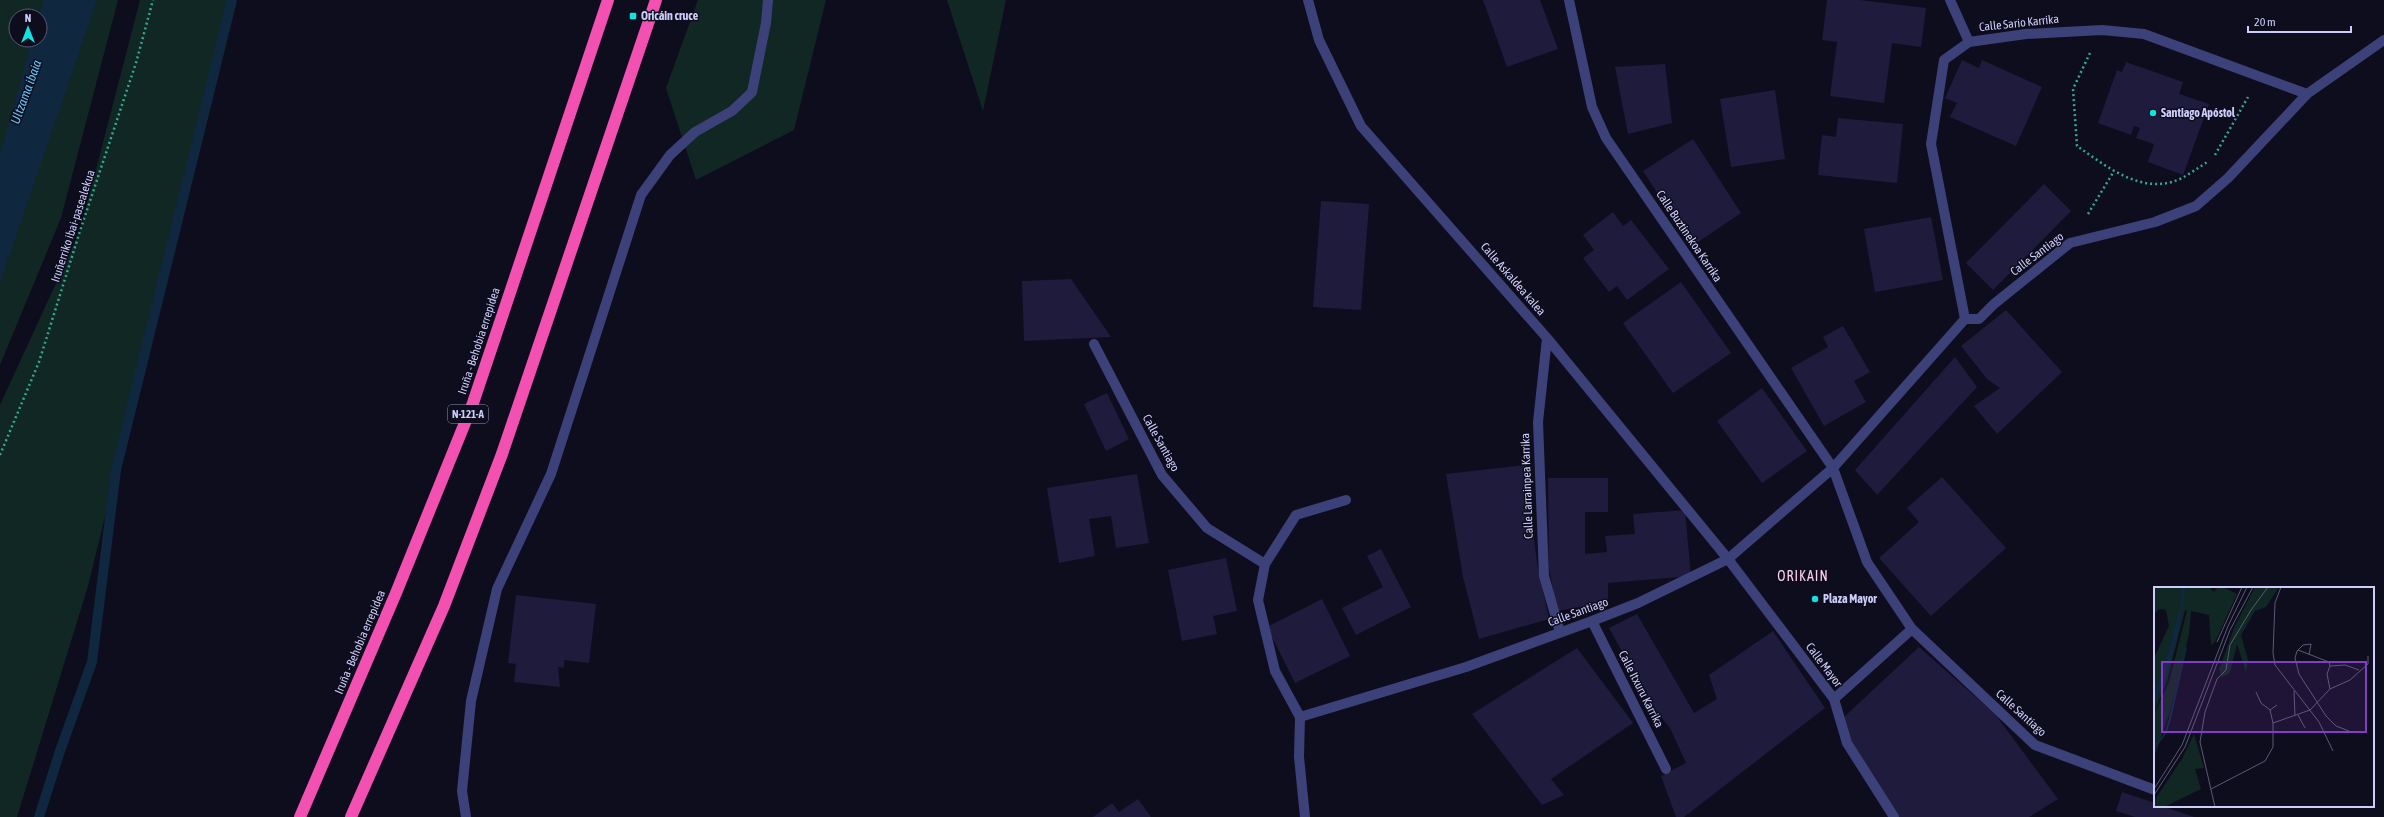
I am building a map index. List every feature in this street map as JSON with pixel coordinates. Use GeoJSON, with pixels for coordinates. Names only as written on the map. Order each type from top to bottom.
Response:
{"type":"FeatureCollection","features":[{"type":"Feature","properties":{"kind":"highway","name":"Iruña - Behobia errepidea"},"geometry":{"type":"LineString","coordinates":[[300,817],[396,593],[473,403],[608,0]]}},
{"type":"Feature","properties":{"kind":"highway"},"geometry":{"type":"LineString","coordinates":[[351,817],[444,606],[502,454],[656,0]]}},
{"type":"Feature","properties":{"kind":"street"},"geometry":{"type":"LineString","coordinates":[[466,817],[462,791],[471,701],[497,589],[550,474],[641,195],[670,155],[695,132],[732,111],[752,92],[766,23],[768,0]]}},
{"type":"Feature","properties":{"kind":"street","name":"Calle Askaldea kalea"},"geometry":{"type":"LineString","coordinates":[[1308,0],[1319,40],[1361,126],[1547,338],[1728,559]]}},
{"type":"Feature","properties":{"kind":"street","name":"Calle Buztinekoa Karrika"},"geometry":{"type":"LineString","coordinates":[[1569,0],[1592,107],[1606,138],[1833,468]]}},
{"type":"Feature","properties":{"kind":"street"},"geometry":{"type":"LineString","coordinates":[[1950,0],[1969,42]]}},
{"type":"Feature","properties":{"kind":"street","name":"Calle Sario Karrika"},"geometry":{"type":"LineString","coordinates":[[1965,319],[1932,144],[1944,60],[1969,42],[2026,34],[2102,30],[2144,34],[2307,94]]}},
{"type":"Feature","properties":{"kind":"street","name":"Calle Santiago"},"geometry":{"type":"LineString","coordinates":[[1300,717],[1466,667],[1592,621],[1638,603],[1728,559],[1833,468],[1965,319],[1979,319],[1994,304],[2070,243],[2155,222],[2196,206],[2228,178],[2307,94],[2384,40]]}},
{"type":"Feature","properties":{"kind":"street","name":"Calle Larrainpea Karrika"},"geometry":{"type":"LineString","coordinates":[[1547,338],[1538,422],[1544,576],[1560,632]]}},
{"type":"Feature","properties":{"kind":"street","name":"Calle Santiago"},"geometry":{"type":"LineString","coordinates":[[1094,344],[1162,475],[1207,528],[1265,564]]}},
{"type":"Feature","properties":{"kind":"street","name":"Calle Santiago"},"geometry":{"type":"LineString","coordinates":[[1833,468],[1867,562],[1912,629],[2035,746],[2154,790]]}},
{"type":"Feature","properties":{"kind":"street"},"geometry":{"type":"LineString","coordinates":[[1305,817],[1299,757],[1300,717],[1275,671],[1258,600],[1265,564],[1296,515],[1346,500]]}},
{"type":"Feature","properties":{"kind":"street","name":"Calle Mayor"},"geometry":{"type":"LineString","coordinates":[[1728,559],[1834,699],[1847,743],[1894,817]]}},
{"type":"Feature","properties":{"kind":"street","name":"Calle Itxuru Karrika"},"geometry":{"type":"LineString","coordinates":[[1592,621],[1666,769]]}},
{"type":"Feature","properties":{"kind":"street"},"geometry":{"type":"LineString","coordinates":[[1834,699],[1912,629]]}},
{"type":"Feature","properties":{"kind":"path","name":"Iruñerriko ibai-pasealekua"},"geometry":{"type":"LineString","coordinates":[[0,455],[39,362],[80,231],[136,63],[153,0]]}},
{"type":"Feature","properties":{"kind":"path"},"geometry":{"type":"LineString","coordinates":[[2102,30],[2073,89],[2073,114],[2076,146],[2114,171],[2149,185],[2179,179],[2213,159],[2261,76]]}},
{"type":"Feature","properties":{"kind":"path"},"geometry":{"type":"LineString","coordinates":[[2070,243],[2114,171]]}},
{"type":"Feature","properties":{"kind":"green space"},"geometry":{"type":"Polygon","coordinates":[[[0,0],[118,0],[61,218],[0,365],[0,0]]]}},
{"type":"Feature","properties":{"kind":"green space"},"geometry":{"type":"Polygon","coordinates":[[[140,0],[232,0],[88,586],[17,817],[0,817],[0,405],[80,231],[140,0]]]}},
{"type":"Feature","properties":{"kind":"green space"},"geometry":{"type":"Polygon","coordinates":[[[698,0],[826,0],[794,130],[696,180],[666,88],[698,0]]]}},
{"type":"Feature","properties":{"kind":"green space"},"geometry":{"type":"Polygon","coordinates":[[[947,0],[1006,0],[983,111],[947,0]]]}},
{"type":"Feature","properties":{"kind":"water","name":"Ultzama ibaia"},"geometry":{"type":"Polygon","coordinates":[[[44,0],[97,0],[0,283],[0,155],[30,48],[48,48],[48,8],[42,8],[44,0]]]}},
{"type":"Feature","properties":{"kind":"building"},"geometry":{"type":"Polygon","coordinates":[[[1483,0],[1540,0],[1558,49],[1507,67],[1483,0]]]}},
{"type":"Feature","properties":{"kind":"building"},"geometry":{"type":"Polygon","coordinates":[[[1827,0],[1860,0],[1926,8],[1921,47],[1892,43],[1884,103],[1830,96],[1837,42],[1822,40],[1827,0]]]}},
{"type":"Feature","properties":{"kind":"building"},"geometry":{"type":"Polygon","coordinates":[[[1962,60],[1979,68],[1982,60],[2042,87],[2016,146],[1950,117],[1957,103],[1945,98],[1962,60]]]}},
{"type":"Feature","properties":{"kind":"building","name":"Santiago Apóstol"},"geometry":{"type":"Polygon","coordinates":[[[2126,62],[2183,82],[2179,94],[2209,104],[2183,175],[2148,162],[2154,144],[2136,138],[2140,128],[2134,126],[2131,135],[2098,123],[2117,70],[2122,72],[2126,62]]]}},
{"type":"Feature","properties":{"kind":"building"},"geometry":{"type":"Polygon","coordinates":[[[1665,64],[1672,123],[1628,134],[1615,67],[1665,64]]]}},
{"type":"Feature","properties":{"kind":"building"},"geometry":{"type":"Polygon","coordinates":[[[1775,90],[1785,159],[1731,167],[1720,99],[1775,90]]]}},
{"type":"Feature","properties":{"kind":"building"},"geometry":{"type":"Polygon","coordinates":[[[1838,118],[1903,124],[1897,183],[1818,175],[1822,135],[1836,137],[1838,118]]]}},
{"type":"Feature","properties":{"kind":"building"},"geometry":{"type":"Polygon","coordinates":[[[1693,139],[1741,213],[1692,246],[1643,171],[1693,139]]]}},
{"type":"Feature","properties":{"kind":"building"},"geometry":{"type":"Polygon","coordinates":[[[2044,184],[2071,211],[1993,290],[1966,263],[2044,184]]]}},
{"type":"Feature","properties":{"kind":"building"},"geometry":{"type":"Polygon","coordinates":[[[1321,201],[1369,204],[1361,310],[1313,307],[1321,201]]]}},
{"type":"Feature","properties":{"kind":"building"},"geometry":{"type":"Polygon","coordinates":[[[1613,212],[1623,226],[1631,220],[1669,269],[1627,300],[1617,286],[1609,292],[1583,258],[1594,250],[1583,235],[1613,212]]]}},
{"type":"Feature","properties":{"kind":"building"},"geometry":{"type":"Polygon","coordinates":[[[1931,217],[1943,280],[1875,292],[1864,229],[1931,217]]]}},
{"type":"Feature","properties":{"kind":"building"},"geometry":{"type":"Polygon","coordinates":[[[1071,279],[1111,337],[1024,341],[1022,281],[1071,279]]]}},
{"type":"Feature","properties":{"kind":"building"},"geometry":{"type":"Polygon","coordinates":[[[1681,282],[1731,353],[1673,393],[1623,323],[1681,282]]]}},
{"type":"Feature","properties":{"kind":"building"},"geometry":{"type":"Polygon","coordinates":[[[2006,310],[2062,372],[1997,434],[1974,406],[2000,388],[1987,379],[1961,346],[2006,310]]]}},
{"type":"Feature","properties":{"kind":"building"},"geometry":{"type":"Polygon","coordinates":[[[1843,326],[1870,372],[1854,381],[1866,402],[1824,426],[1791,368],[1828,347],[1823,337],[1843,326]]]}},
{"type":"Feature","properties":{"kind":"building"},"geometry":{"type":"Polygon","coordinates":[[[1955,357],[1977,387],[1877,495],[1855,470],[1955,357]]]}},
{"type":"Feature","properties":{"kind":"building"},"geometry":{"type":"Polygon","coordinates":[[[1762,388],[1807,451],[1762,483],[1717,421],[1762,388]]]}},
{"type":"Feature","properties":{"kind":"building"},"geometry":{"type":"Polygon","coordinates":[[[1107,393],[1129,439],[1106,451],[1084,404],[1107,393]]]}},
{"type":"Feature","properties":{"kind":"building"},"geometry":{"type":"Polygon","coordinates":[[[1525,465],[1537,563],[1549,619],[1479,639],[1463,577],[1446,474],[1525,465]]]}},
{"type":"Feature","properties":{"kind":"building"},"geometry":{"type":"Polygon","coordinates":[[[1137,474],[1149,543],[1116,548],[1111,516],[1089,519],[1095,556],[1059,563],[1047,488],[1137,474]]]}},
{"type":"Feature","properties":{"kind":"building"},"geometry":{"type":"Polygon","coordinates":[[[1942,477],[2006,548],[1931,616],[1879,558],[1919,522],[1907,508],[1942,477]]]}},
{"type":"Feature","properties":{"kind":"building"},"geometry":{"type":"Polygon","coordinates":[[[1548,478],[1608,478],[1608,512],[1585,512],[1585,554],[1607,552],[1605,536],[1635,534],[1633,514],[1685,510],[1691,576],[1608,583],[1608,602],[1557,611],[1549,568],[1548,478]]]}},
{"type":"Feature","properties":{"kind":"building"},"geometry":{"type":"Polygon","coordinates":[[[1381,549],[1411,607],[1356,635],[1342,608],[1383,587],[1367,556],[1381,549]]]}},
{"type":"Feature","properties":{"kind":"building"},"geometry":{"type":"Polygon","coordinates":[[[1226,558],[1237,611],[1213,616],[1217,634],[1182,641],[1168,570],[1226,558]]]}},
{"type":"Feature","properties":{"kind":"building"},"geometry":{"type":"Polygon","coordinates":[[[516,595],[596,604],[589,663],[564,660],[564,668],[558,667],[560,687],[514,682],[516,664],[508,663],[516,595]]]}},
{"type":"Feature","properties":{"kind":"building"},"geometry":{"type":"Polygon","coordinates":[[[1322,599],[1350,656],[1295,683],[1267,627],[1322,599]]]}},
{"type":"Feature","properties":{"kind":"building"},"geometry":{"type":"Polygon","coordinates":[[[1637,614],[1694,713],[1717,699],[1709,675],[1773,631],[1825,708],[1684,817],[1676,817],[1661,776],[1686,763],[1670,728],[1652,706],[1609,628],[1637,614]]]}},
{"type":"Feature","properties":{"kind":"building"},"geometry":{"type":"Polygon","coordinates":[[[1919,647],[1995,714],[2058,799],[2029,817],[1898,817],[1850,741],[1843,718],[1919,647]]]}},
{"type":"Feature","properties":{"kind":"building"},"geometry":{"type":"Polygon","coordinates":[[[1577,648],[1633,723],[1551,779],[1564,795],[1542,805],[1472,714],[1577,648]]]}},
{"type":"Feature","properties":{"kind":"building"},"geometry":{"type":"Polygon","coordinates":[[[2122,792],[2154,803],[2154,807],[2165,807],[2194,817],[2135,817],[2116,811],[2122,792]]]}},
{"type":"Feature","properties":{"kind":"building"},"geometry":{"type":"Polygon","coordinates":[[[1138,799],[1151,817],[1093,817],[1112,803],[1119,812],[1138,799]]]}},
{"type":"Feature","properties":{"kind":"waterway"},"geometry":{"type":"LineString","coordinates":[[39,817],[60,751],[92,662],[116,470],[232,0]]}},
{"type":"Feature","properties":{"kind":"place","name":"Oricáin cruce"},"geometry":{"type":"Point","coordinates":[633,16]}},
{"type":"Feature","properties":{"kind":"place","name":"Santiago Apóstol"},"geometry":{"type":"Point","coordinates":[2153,113]}},
{"type":"Feature","properties":{"kind":"place","name":"Plaza Mayor"},"geometry":{"type":"Point","coordinates":[1815,599]}},
{"type":"Feature","properties":{"kind":"district","name":"ORIKAIN"},"geometry":{"type":"Point","coordinates":[1803,576]}}]}
